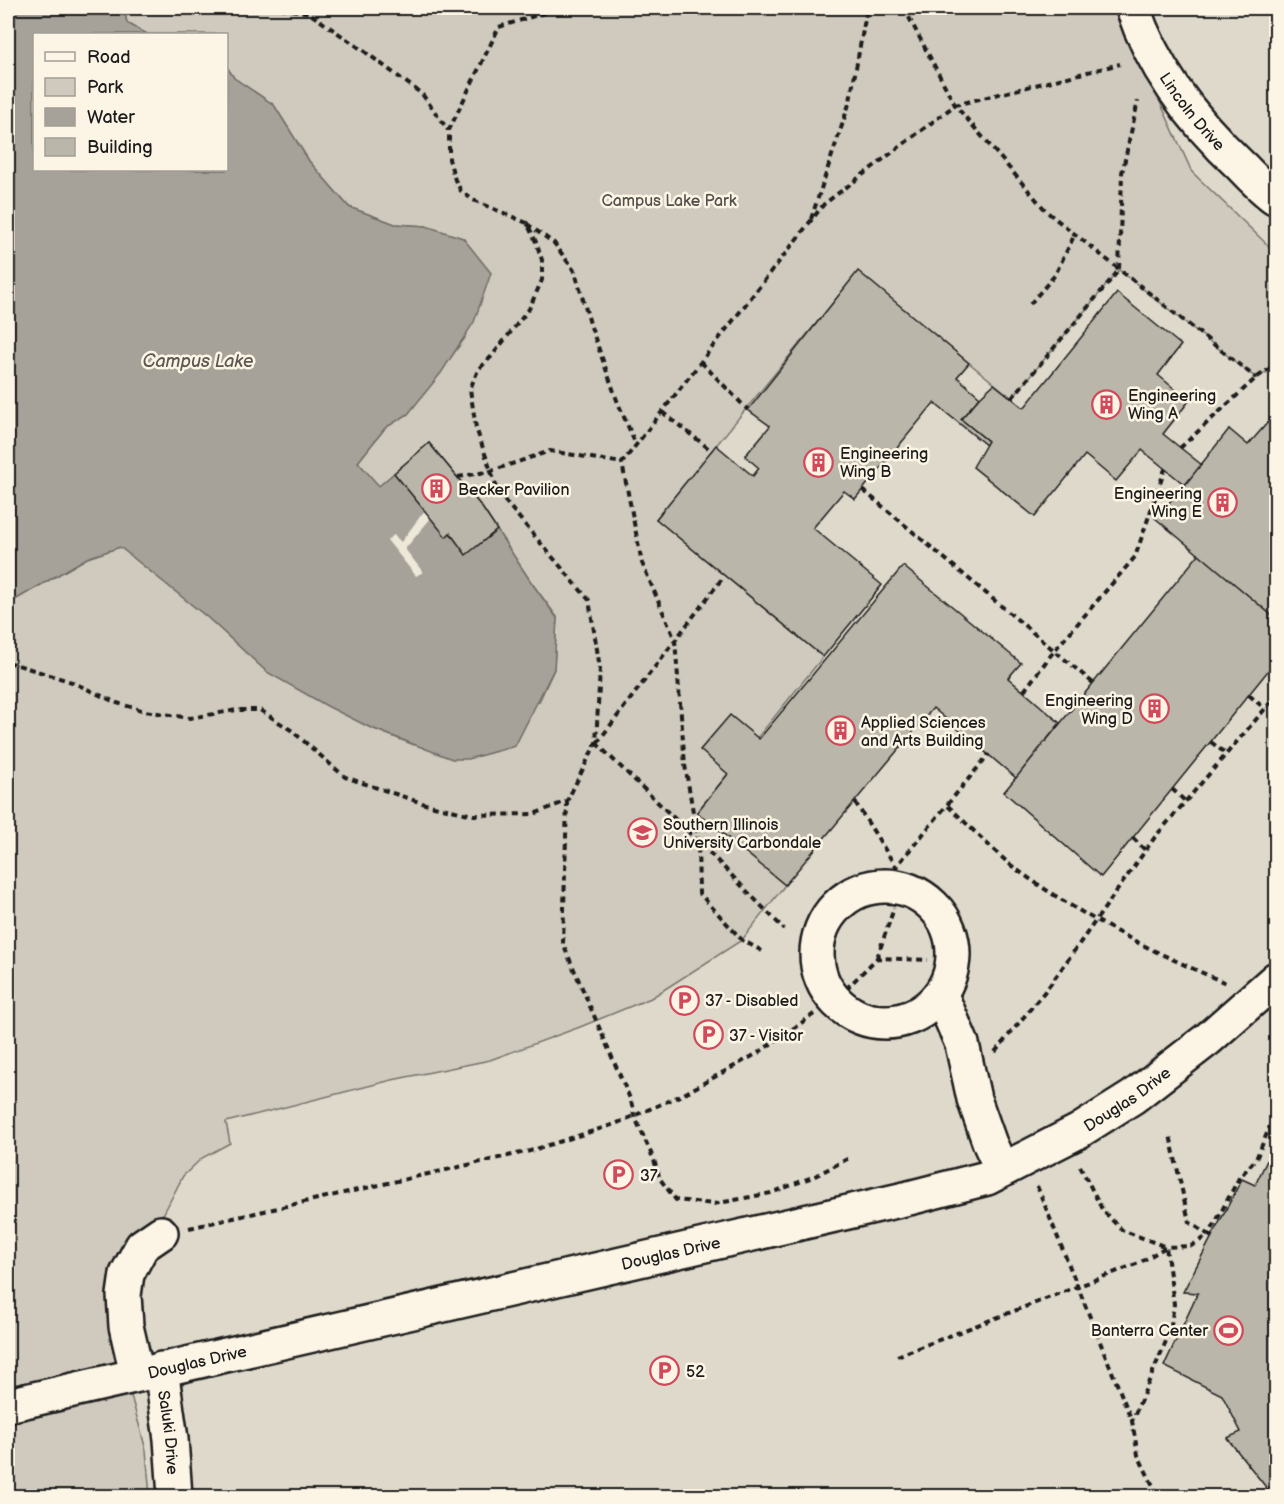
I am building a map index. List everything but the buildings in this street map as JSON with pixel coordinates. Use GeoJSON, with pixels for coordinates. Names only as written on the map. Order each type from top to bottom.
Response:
{"type":"FeatureCollection","features":[{"type":"Feature","properties":{"kind":"street","name":"Lincoln Drive"},"geometry":{"type":"LineString","coordinates":[[1133,8],[1140,30],[1183,104],[1228,154],[1276,198]]}},
{"type":"Feature","properties":{"kind":"street"},"geometry":{"type":"LineString","coordinates":[[941,995],[924,1011],[903,1021],[879,1023],[857,1017],[843,1008],[832,999],[823,985],[817,962],[818,939],[827,918],[849,896],[863,889],[878,886],[910,891],[928,901],[942,916],[951,934],[954,957],[951,974],[941,995],[962,1044],[974,1099],[1002,1170]]}},
{"type":"Feature","properties":{"kind":"street","name":"Douglas Drive"},"geometry":{"type":"LineString","coordinates":[[8,1405],[909,1198],[987,1178],[1079,1131],[1133,1097],[1208,1039],[1276,979]]}},
{"type":"Feature","properties":{"kind":"street","name":"Saluki Drive"},"geometry":{"type":"LineString","coordinates":[[161,1233],[142,1246],[127,1274],[124,1295],[126,1326],[149,1371],[171,1439],[175,1497]]}},
{"type":"Feature","properties":{"kind":"path"},"geometry":{"type":"LineString","coordinates":[[218,8],[228,12],[272,8]]}},
{"type":"Feature","properties":{"kind":"path"},"geometry":{"type":"LineString","coordinates":[[281,8],[309,13]]}},
{"type":"Feature","properties":{"kind":"path"},"geometry":{"type":"LineString","coordinates":[[301,8],[422,94],[448,130]]}},
{"type":"Feature","properties":{"kind":"path"},"geometry":{"type":"LineString","coordinates":[[560,8],[499,27],[448,130],[449,159],[461,191],[473,200],[527,223],[554,243],[575,272],[591,327],[618,403],[636,445]]}},
{"type":"Feature","properties":{"kind":"path"},"geometry":{"type":"LineString","coordinates":[[810,222],[850,100],[867,8]]}},
{"type":"Feature","properties":{"kind":"path"},"geometry":{"type":"LineString","coordinates":[[904,8],[955,105],[1047,212],[1256,378]]}},
{"type":"Feature","properties":{"kind":"path"},"geometry":{"type":"LineString","coordinates":[[762,951],[742,940],[699,893],[698,841],[686,765],[675,640],[642,563],[622,463],[824,204],[955,105],[1120,64]]}},
{"type":"Feature","properties":{"kind":"path"},"geometry":{"type":"LineString","coordinates":[[1012,398],[1119,270],[1122,173],[1138,101]]}},
{"type":"Feature","properties":{"kind":"path"},"geometry":{"type":"LineString","coordinates":[[527,223],[542,260],[542,280],[529,309],[478,370],[470,389],[476,428],[499,494],[589,600],[600,668],[596,743],[698,841],[784,929]]}},
{"type":"Feature","properties":{"kind":"path"},"geometry":{"type":"LineString","coordinates":[[1030,304],[1055,275],[1075,234]]}},
{"type":"Feature","properties":{"kind":"path"},"geometry":{"type":"LineString","coordinates":[[701,362],[748,410]]}},
{"type":"Feature","properties":{"kind":"path"},"geometry":{"type":"LineString","coordinates":[[1180,448],[1256,378],[1276,364]]}},
{"type":"Feature","properties":{"kind":"path"},"geometry":{"type":"LineString","coordinates":[[662,412],[712,451]]}},
{"type":"Feature","properties":{"kind":"path"},"geometry":{"type":"LineString","coordinates":[[458,477],[491,471],[550,451],[622,463]]}},
{"type":"Feature","properties":{"kind":"path"},"geometry":{"type":"LineString","coordinates":[[1024,691],[1054,651],[1135,557],[1165,469]]}},
{"type":"Feature","properties":{"kind":"path"},"geometry":{"type":"LineString","coordinates":[[863,490],[1093,683]]}},
{"type":"Feature","properties":{"kind":"path"},"geometry":{"type":"LineString","coordinates":[[724,576],[596,743],[567,801],[564,944],[627,1090],[634,1115],[660,1179],[676,1200],[714,1204],[771,1193],[816,1176],[851,1157]]}},
{"type":"Feature","properties":{"kind":"path"},"geometry":{"type":"LineString","coordinates":[[8,662],[72,682],[117,703],[145,711],[190,718],[237,710],[260,710],[291,730],[345,777],[426,804],[473,815],[534,814],[567,801]]}},
{"type":"Feature","properties":{"kind":"path"},"geometry":{"type":"LineString","coordinates":[[1249,695],[1265,709]]}},
{"type":"Feature","properties":{"kind":"path"},"geometry":{"type":"LineString","coordinates":[[989,1060],[1050,985],[1145,850],[1270,703],[1273,706]]}},
{"type":"Feature","properties":{"kind":"path"},"geometry":{"type":"LineString","coordinates":[[1211,742],[1226,754]]}},
{"type":"Feature","properties":{"kind":"path"},"geometry":{"type":"LineString","coordinates":[[855,802],[896,867],[989,754]]}},
{"type":"Feature","properties":{"kind":"path"},"geometry":{"type":"LineString","coordinates":[[1172,789],[1185,801]]}},
{"type":"Feature","properties":{"kind":"path"},"geometry":{"type":"LineString","coordinates":[[948,806],[1021,873],[1115,932],[1230,985]]}},
{"type":"Feature","properties":{"kind":"path"},"geometry":{"type":"LineString","coordinates":[[1133,838],[1145,850]]}},
{"type":"Feature","properties":{"kind":"path"},"geometry":{"type":"LineString","coordinates":[[846,989],[877,958],[894,908]]}},
{"type":"Feature","properties":{"kind":"path"},"geometry":{"type":"LineString","coordinates":[[877,958],[928,960]]}},
{"type":"Feature","properties":{"kind":"path"},"geometry":{"type":"LineString","coordinates":[[161,1233],[530,1151],[615,1124],[682,1095],[758,1053],[814,1014]]}},
{"type":"Feature","properties":{"kind":"path"},"geometry":{"type":"LineString","coordinates":[[1080,1166],[1103,1211],[1122,1230],[1166,1247],[1191,1246],[1210,1236],[1239,1178],[1256,1159],[1271,1124],[1276,1093]]}},
{"type":"Feature","properties":{"kind":"path"},"geometry":{"type":"LineString","coordinates":[[1170,1135],[1189,1222],[1210,1236]]}},
{"type":"Feature","properties":{"kind":"path"},"geometry":{"type":"LineString","coordinates":[[1036,1186],[1132,1421],[1138,1455],[1158,1497]]}},
{"type":"Feature","properties":{"kind":"path"},"geometry":{"type":"LineString","coordinates":[[897,1356],[1140,1263],[1166,1247]]}},
{"type":"Feature","properties":{"kind":"path"},"geometry":{"type":"LineString","coordinates":[[1132,1421],[1170,1332],[1174,1304],[1166,1247]]}},
{"type":"Feature","properties":{"kind":"shaded area","name":"Southern Illinois University Carbondale"},"geometry":{"type":"Polygon","coordinates":[[[8,8],[1276,8],[1276,1496],[8,1496],[8,8]]]}},
{"type":"Feature","properties":{"kind":"green space","name":"Campus Lake Park"},"geometry":{"type":"Polygon","coordinates":[[[124,8],[1117,8],[1192,172],[1276,253],[1276,367],[1256,378],[1119,270],[1012,398],[858,272],[656,519],[823,657],[697,812],[785,885],[742,940],[651,998],[490,1060],[392,1080],[226,1122],[230,1143],[202,1158],[183,1176],[164,1213],[131,1235],[113,1264],[108,1284],[109,1316],[146,1450],[150,1496],[8,1496],[8,604],[87,558],[120,547],[207,617],[267,672],[369,727],[414,745],[539,702],[554,669],[557,617],[481,506],[429,443],[378,487],[358,462],[385,428],[408,414],[465,338],[426,226],[395,224],[349,207],[309,161],[274,105],[234,78],[228,69],[228,33],[145,33],[127,23],[124,8]]]}},
{"type":"Feature","properties":{"kind":"water","name":"Campus Lake"},"geometry":{"type":"Polygon","coordinates":[[[8,8],[124,8],[127,23],[145,33],[33,33],[33,171],[228,171],[228,69],[234,78],[274,105],[309,161],[349,207],[395,224],[426,226],[463,238],[491,273],[474,322],[441,373],[408,414],[385,428],[358,462],[379,486],[429,443],[481,506],[557,618],[554,669],[515,746],[468,759],[452,759],[369,727],[267,672],[207,617],[120,547],[87,558],[8,604],[8,8]]]}},
{"type":"Feature","properties":{"kind":"pier"},"geometry":{"type":"Polygon","coordinates":[[[425,510],[431,518],[405,549],[423,572],[416,576],[387,540],[394,535],[401,542],[425,510]]]}},
{"type":"Feature","properties":{"kind":"place","name":"Engineering Wing A"},"geometry":{"type":"Point","coordinates":[1107,404]}},
{"type":"Feature","properties":{"kind":"place","name":"Engineering Wing B"},"geometry":{"type":"Point","coordinates":[819,462]}},
{"type":"Feature","properties":{"kind":"place","name":"Becker Pavilion"},"geometry":{"type":"Point","coordinates":[437,489]}},
{"type":"Feature","properties":{"kind":"place","name":"Engineering Wing E"},"geometry":{"type":"Point","coordinates":[1223,502]}},
{"type":"Feature","properties":{"kind":"place","name":"Engineering Wing D"},"geometry":{"type":"Point","coordinates":[1154,709]}},
{"type":"Feature","properties":{"kind":"place","name":"Applied Sciences and Arts Building"},"geometry":{"type":"Point","coordinates":[840,731]}},
{"type":"Feature","properties":{"kind":"place","name":"Southern Illinois University Carbondale"},"geometry":{"type":"Point","coordinates":[642,833]}},
{"type":"Feature","properties":{"kind":"place","name":"37 - Disabled"},"geometry":{"type":"Point","coordinates":[684,1000]}},
{"type":"Feature","properties":{"kind":"place","name":"37 - Visitor"},"geometry":{"type":"Point","coordinates":[708,1035]}},
{"type":"Feature","properties":{"kind":"place","name":"37"},"geometry":{"type":"Point","coordinates":[619,1175]}},
{"type":"Feature","properties":{"kind":"place","name":"Banterra Center"},"geometry":{"type":"Point","coordinates":[1229,1330]}},
{"type":"Feature","properties":{"kind":"place","name":"52"},"geometry":{"type":"Point","coordinates":[665,1371]}}]}
